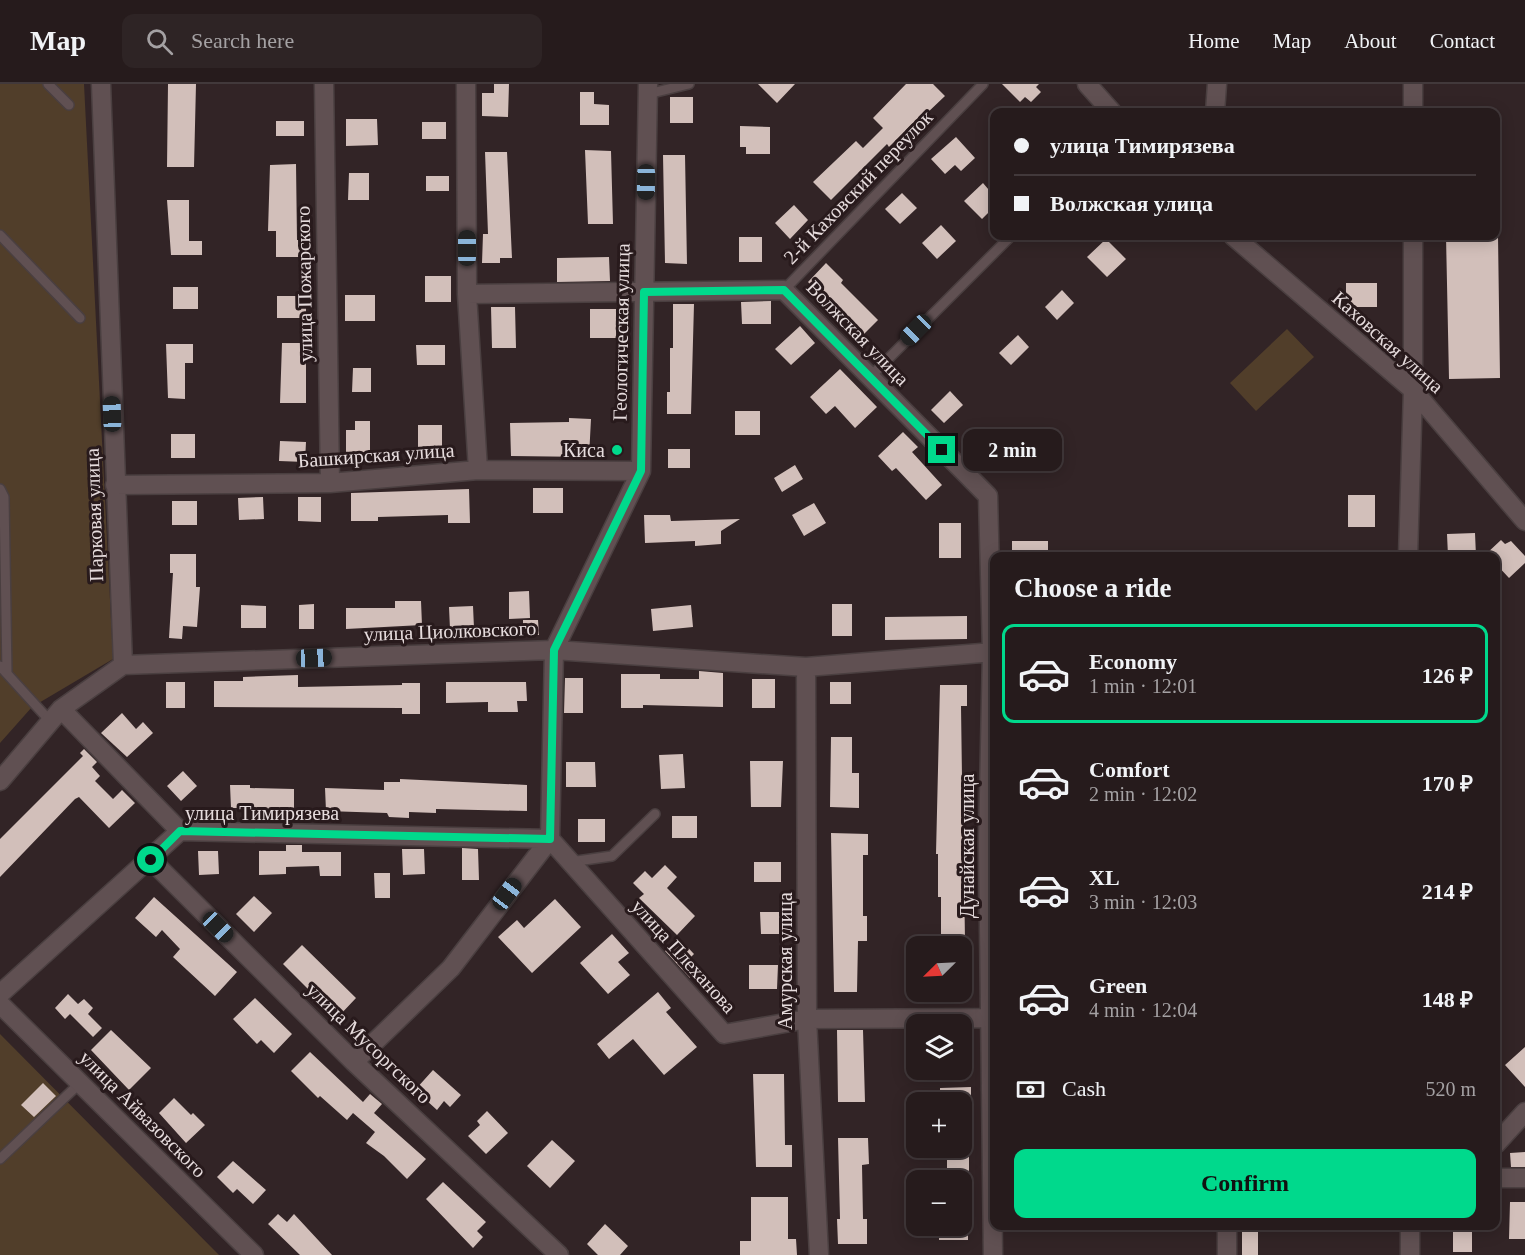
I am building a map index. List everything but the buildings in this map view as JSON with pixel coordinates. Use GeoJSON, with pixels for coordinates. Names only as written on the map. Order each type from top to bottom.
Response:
{"type":"FeatureCollection","features":[{"type":"Feature","properties":{"kind":"street","name":"Парковая улица"},"geometry":{"type":"LineString","coordinates":[[101,84],[123,665]]}},
{"type":"Feature","properties":{"kind":"street","name":"улица Пожарского"},"geometry":{"type":"LineString","coordinates":[[324,84],[330,483]]}},
{"type":"Feature","properties":{"kind":"street"},"geometry":{"type":"LineString","coordinates":[[466,84],[467,294],[478,470]]}},
{"type":"Feature","properties":{"kind":"street"},"geometry":{"type":"LineString","coordinates":[[1087,84],[1108,108]]}},
{"type":"Feature","properties":{"kind":"street"},"geometry":{"type":"LineString","coordinates":[[1215,108],[1217,84]]}},
{"type":"Feature","properties":{"kind":"street"},"geometry":{"type":"LineString","coordinates":[[1413,84],[1413,108]]}},
{"type":"Feature","properties":{"kind":"street","name":"Геологическая улица"},"geometry":{"type":"LineString","coordinates":[[550,839],[554,650],[641,471],[648,89]]}},
{"type":"Feature","properties":{"kind":"street","name":"Каховская улица"},"geometry":{"type":"LineString","coordinates":[[1238,240],[1413,390],[1525,521]]}},
{"type":"Feature","properties":{"kind":"street"},"geometry":{"type":"LineString","coordinates":[[1408,552],[1413,390],[1413,240]]}},
{"type":"Feature","properties":{"kind":"street","name":"Волжская улица"},"geometry":{"type":"LineString","coordinates":[[467,294],[784,290],[988,496],[990,558]]}},
{"type":"Feature","properties":{"kind":"street","name":"Башкирская улица"},"geometry":{"type":"LineString","coordinates":[[115,485],[330,483],[478,470],[641,471]]}},
{"type":"Feature","properties":{"kind":"street","name":"улица Циолковского"},"geometry":{"type":"LineString","coordinates":[[123,665],[554,650],[806,667],[990,652]]}},
{"type":"Feature","properties":{"kind":"street"},"geometry":{"type":"LineString","coordinates":[[0,782],[55,715],[123,665]]}},
{"type":"Feature","properties":{"kind":"street","name":"Амурская улица"},"geometry":{"type":"LineString","coordinates":[[806,667],[807,1019],[819,1255]]}},
{"type":"Feature","properties":{"kind":"street"},"geometry":{"type":"LineString","coordinates":[[55,715],[180,831]]}},
{"type":"Feature","properties":{"kind":"street","name":"улица Тимирязева"},"geometry":{"type":"LineString","coordinates":[[0,994],[151,860],[180,831],[550,839]]}},
{"type":"Feature","properties":{"kind":"street"},"geometry":{"type":"LineString","coordinates":[[354,1062],[451,968],[550,839]]}},
{"type":"Feature","properties":{"kind":"street","name":"улица Плеханова"},"geometry":{"type":"LineString","coordinates":[[550,839],[568,862],[724,1034],[807,1019],[990,1018]]}},
{"type":"Feature","properties":{"kind":"street","name":"улица Мусоргского"},"geometry":{"type":"LineString","coordinates":[[151,860],[354,1062],[559,1255]]}},
{"type":"Feature","properties":{"kind":"street","name":"улица Айвазовского"},"geometry":{"type":"LineString","coordinates":[[0,1004],[254,1255]]}},
{"type":"Feature","properties":{"kind":"street"},"geometry":{"type":"LineString","coordinates":[[1500,1140],[1525,1112]]}},
{"type":"Feature","properties":{"kind":"street"},"geometry":{"type":"LineString","coordinates":[[1500,1178],[1525,1178]]}},
{"type":"Feature","properties":{"kind":"street","name":"Дунайская улица"},"geometry":{"type":"LineString","coordinates":[[993,1230],[993,1255]]}},
{"type":"Feature","properties":{"kind":"street"},"geometry":{"type":"LineString","coordinates":[[1227,1230],[1227,1255]]}},
{"type":"Feature","properties":{"kind":"street"},"geometry":{"type":"LineString","coordinates":[[1410,1230],[1410,1255]]}},
{"type":"Feature","properties":{"kind":"lane"},"geometry":{"type":"LineString","coordinates":[[48,84],[69,105]]}},
{"type":"Feature","properties":{"kind":"lane"},"geometry":{"type":"LineString","coordinates":[[648,89],[689,84]]}},
{"type":"Feature","properties":{"kind":"lane","name":"2-й Каховский переулок"},"geometry":{"type":"LineString","coordinates":[[784,290],[983,84]]}},
{"type":"Feature","properties":{"kind":"lane"},"geometry":{"type":"LineString","coordinates":[[0,235],[80,318]]}},
{"type":"Feature","properties":{"kind":"lane"},"geometry":{"type":"LineString","coordinates":[[869,378],[1007,240]]}},
{"type":"Feature","properties":{"kind":"lane"},"geometry":{"type":"LineString","coordinates":[[0,489],[4,497],[7,673]]}},
{"type":"Feature","properties":{"kind":"lane"},"geometry":{"type":"LineString","coordinates":[[0,666],[55,715]]}},
{"type":"Feature","properties":{"kind":"lane"},"geometry":{"type":"LineString","coordinates":[[568,862],[612,856],[655,814]]}},
{"type":"Feature","properties":{"kind":"lane"},"geometry":{"type":"LineString","coordinates":[[0,1159],[80,1083]]}},
{"type":"Feature","properties":{"kind":"shaded area"},"geometry":{"type":"Polygon","coordinates":[[[0,84],[84,84],[113,659],[32,707],[0,743],[0,84]]]}},
{"type":"Feature","properties":{"kind":"shaded area"},"geometry":{"type":"Polygon","coordinates":[[[1287,329],[1314,357],[1256,411],[1230,383],[1287,329]]]}},
{"type":"Feature","properties":{"kind":"shaded area"},"geometry":{"type":"Polygon","coordinates":[[[0,1034],[219,1255],[0,1255],[0,1034]]]}},
{"type":"Feature","properties":{"kind":"place","name":"Киса"},"geometry":{"type":"Point","coordinates":[617,450]}},
{"type":"Feature","properties":{"kind":"route"},"geometry":{"type":"LineString","coordinates":[[151,860],[180,831],[550,839],[554,650],[641,471],[644,292],[784,290],[942,450]]}}]}
